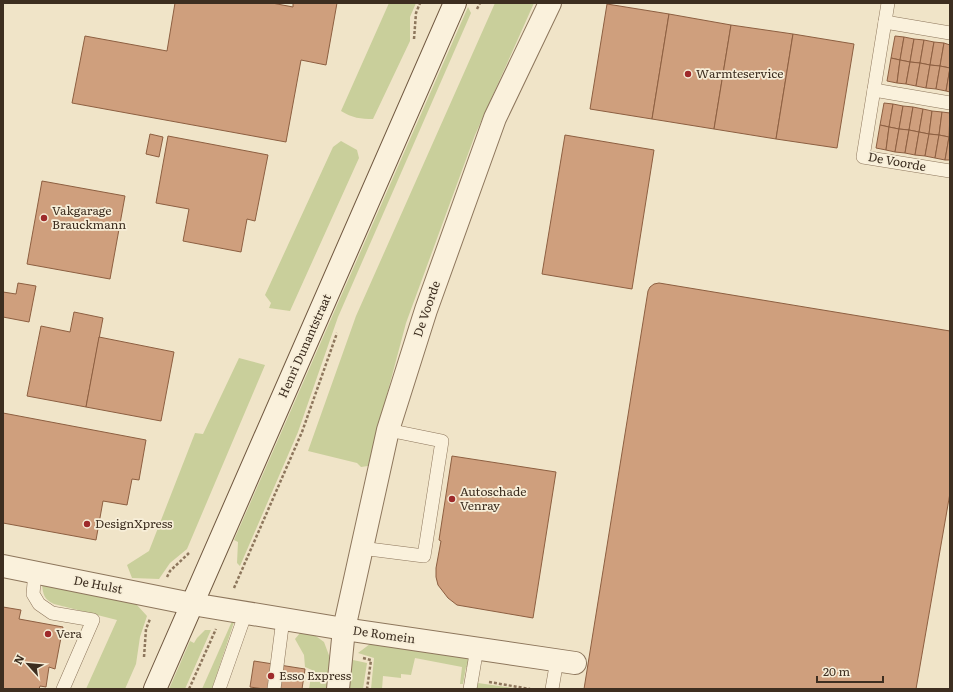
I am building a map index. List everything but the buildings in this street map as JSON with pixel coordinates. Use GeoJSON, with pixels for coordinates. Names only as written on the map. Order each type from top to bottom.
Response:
{"type":"FeatureCollection","features":[{"type":"Feature","properties":{"kind":"street","name":"Henri Dunantstraat"},"geometry":{"type":"LineString","coordinates":[[155,689],[455,3]]}},
{"type":"Feature","properties":{"kind":"street","name":"De Voorde"},"geometry":{"type":"LineString","coordinates":[[338,689],[344,629],[388,430],[426,310],[495,118],[550,3]]}},
{"type":"Feature","properties":{"kind":"street","name":"De Hulst"},"geometry":{"type":"LineString","coordinates":[[3,566],[192,604]]}},
{"type":"Feature","properties":{"kind":"street","name":"De Romein"},"geometry":{"type":"LineString","coordinates":[[192,604],[344,629],[566,661]]}},
{"type":"Feature","properties":{"kind":"lane","name":"De Voorde"},"geometry":{"type":"LineString","coordinates":[[888,3],[863,157],[950,171]]}},
{"type":"Feature","properties":{"kind":"lane"},"geometry":{"type":"LineString","coordinates":[[885,22],[950,33]]}},
{"type":"Feature","properties":{"kind":"lane"},"geometry":{"type":"LineString","coordinates":[[874,90],[950,103]]}},
{"type":"Feature","properties":{"kind":"lane"},"geometry":{"type":"LineString","coordinates":[[361,548],[424,556],[442,441],[388,430]]}},
{"type":"Feature","properties":{"kind":"lane"},"geometry":{"type":"LineString","coordinates":[[35,572],[32,594],[39,604],[52,613],[93,620],[63,689]]}},
{"type":"Feature","properties":{"kind":"lane"},"geometry":{"type":"LineString","coordinates":[[219,689],[235,611]]}},
{"type":"Feature","properties":{"kind":"lane"},"geometry":{"type":"LineString","coordinates":[[274,689],[283,619]]}},
{"type":"Feature","properties":{"kind":"lane"},"geometry":{"type":"LineString","coordinates":[[471,684],[477,648]]}},
{"type":"Feature","properties":{"kind":"lane"},"geometry":{"type":"LineString","coordinates":[[552,689],[566,661]]}},
{"type":"Feature","properties":{"kind":"path"},"geometry":{"type":"LineString","coordinates":[[477,10],[480,3]]}},
{"type":"Feature","properties":{"kind":"path","name":"Henri Dunantstraat"},"geometry":{"type":"LineString","coordinates":[[189,689],[235,611],[302,432],[338,329]]}},
{"type":"Feature","properties":{"kind":"path"},"geometry":{"type":"LineString","coordinates":[[471,684],[530,689]]}},
{"type":"Feature","properties":{"kind":"green space"},"geometry":{"type":"Polygon","coordinates":[[[389,3],[416,3],[410,17],[410,41],[373,119],[353,117],[341,111],[389,3]]]}},
{"type":"Feature","properties":{"kind":"green space"},"geometry":{"type":"Polygon","coordinates":[[[495,3],[534,3],[475,135],[406,323],[368,466],[361,467],[357,463],[308,451],[356,316],[495,3]]]}},
{"type":"Feature","properties":{"kind":"green space"},"geometry":{"type":"Polygon","coordinates":[[[468,7],[471,13],[338,317],[298,432],[240,566],[237,563],[238,542],[234,540],[468,7]]]}},
{"type":"Feature","properties":{"kind":"green space"},"geometry":{"type":"Polygon","coordinates":[[[341,141],[357,150],[359,158],[290,311],[269,308],[271,303],[265,295],[333,147],[341,141]]]}},
{"type":"Feature","properties":{"kind":"green space"},"geometry":{"type":"Polygon","coordinates":[[[239,358],[265,365],[187,549],[170,563],[159,579],[132,578],[127,565],[149,551],[195,433],[203,434],[239,358]]]}},
{"type":"Feature","properties":{"kind":"green space"},"geometry":{"type":"Polygon","coordinates":[[[42,584],[136,604],[147,616],[140,637],[136,664],[125,689],[86,689],[117,620],[54,604],[45,596],[42,584]]]}},
{"type":"Feature","properties":{"kind":"green space"},"geometry":{"type":"Polygon","coordinates":[[[233,619],[235,619],[212,689],[202,689],[233,619]]]}},
{"type":"Feature","properties":{"kind":"green space"},"geometry":{"type":"Polygon","coordinates":[[[306,629],[324,642],[330,658],[327,689],[309,689],[312,670],[305,667],[304,655],[295,639],[306,629]]]}},
{"type":"Feature","properties":{"kind":"green space"},"geometry":{"type":"Polygon","coordinates":[[[205,630],[211,630],[185,689],[169,689],[190,641],[194,643],[205,630]]]}},
{"type":"Feature","properties":{"kind":"green space"},"geometry":{"type":"Polygon","coordinates":[[[370,644],[471,657],[469,668],[466,667],[463,684],[460,684],[462,667],[415,658],[411,675],[401,674],[401,678],[383,676],[382,689],[371,689],[374,658],[358,653],[370,644]]]}},
{"type":"Feature","properties":{"kind":"green space"},"geometry":{"type":"Polygon","coordinates":[[[353,660],[367,663],[363,689],[347,689],[349,671],[353,660]]]}},
{"type":"Feature","properties":{"kind":"green space"},"geometry":{"type":"Polygon","coordinates":[[[478,683],[521,689],[476,689],[478,683]]]}},
{"type":"Feature","properties":{"kind":"place","name":"Warmteservice"},"geometry":{"type":"Point","coordinates":[688,74]}},
{"type":"Feature","properties":{"kind":"place","name":"Vakgarage Brauckmann"},"geometry":{"type":"Point","coordinates":[44,218]}},
{"type":"Feature","properties":{"kind":"place","name":"Autoschade Venray"},"geometry":{"type":"Point","coordinates":[452,499]}},
{"type":"Feature","properties":{"kind":"place","name":"DesignXpress"},"geometry":{"type":"Point","coordinates":[87,524]}},
{"type":"Feature","properties":{"kind":"place","name":"Vera"},"geometry":{"type":"Point","coordinates":[48,634]}},
{"type":"Feature","properties":{"kind":"place","name":"Esso Express"},"geometry":{"type":"Point","coordinates":[271,676]}}]}
